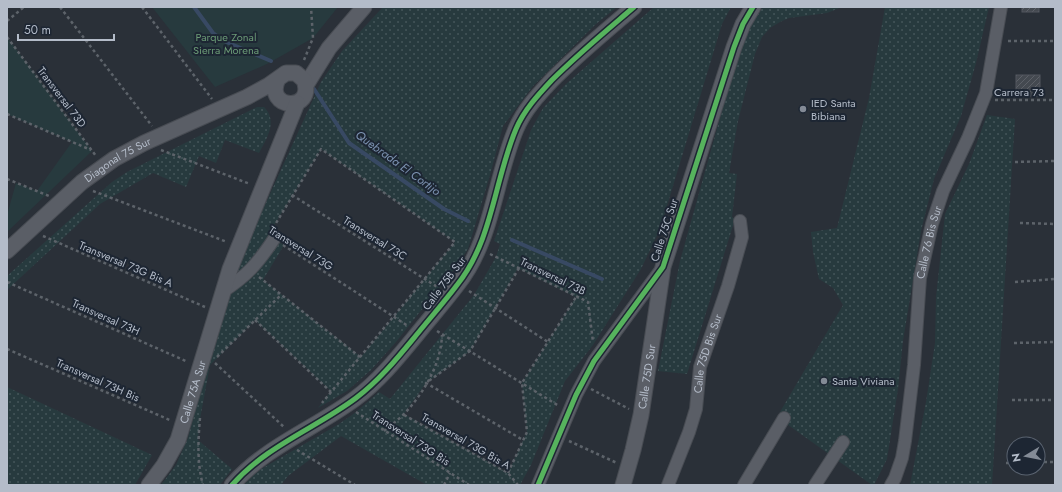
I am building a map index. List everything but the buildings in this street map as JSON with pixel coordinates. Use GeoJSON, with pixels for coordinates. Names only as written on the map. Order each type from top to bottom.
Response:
{"type":"FeatureCollection","features":[{"type":"Feature","properties":{"kind":"street"},"geometry":{"type":"LineString","coordinates":[[329,48],[290,73],[275,89],[285,100],[304,96],[306,85],[329,48],[364,7]]}},
{"type":"Feature","properties":{"kind":"street","name":"Calle 75B Sur"},"geometry":{"type":"LineString","coordinates":[[232,485],[258,460],[363,393],[378,379],[454,290],[471,266],[485,233],[508,150],[516,128],[525,112],[541,92],[562,71],[634,7]]}},
{"type":"Feature","properties":{"kind":"street","name":"Calle 75C Sur"},"geometry":{"type":"LineString","coordinates":[[538,485],[576,395],[594,361],[663,267],[729,60],[743,24],[752,7]]}},
{"type":"Feature","properties":{"kind":"street","name":"Calle 76 Bis Sur"},"geometry":{"type":"LineString","coordinates":[[891,485],[902,458],[905,441],[914,365],[920,278],[932,224],[943,190],[968,138],[986,92],[1001,7]]}},
{"type":"Feature","properties":{"kind":"street","name":"Diagonal 75 Sur"},"geometry":{"type":"LineString","coordinates":[[7,251],[78,186],[104,166],[144,143],[247,97],[290,73]]}},
{"type":"Feature","properties":{"kind":"street"},"geometry":{"type":"LineString","coordinates":[[290,73],[301,76],[306,85]]}},
{"type":"Feature","properties":{"kind":"street","name":"Diagonal 75 Sur"},"geometry":{"type":"LineString","coordinates":[[247,97],[264,95],[285,100]]}},
{"type":"Feature","properties":{"kind":"street","name":"Calle 75A Sur"},"geometry":{"type":"LineString","coordinates":[[149,485],[174,450],[183,426],[222,292],[238,246],[282,139],[285,100]]}},
{"type":"Feature","properties":{"kind":"street","name":"Calle 75D Bis Sur"},"geometry":{"type":"LineString","coordinates":[[668,485],[689,432],[696,409],[700,367],[728,286],[742,237],[740,221]]}},
{"type":"Feature","properties":{"kind":"street"},"geometry":{"type":"LineString","coordinates":[[222,292],[251,270],[262,257],[271,237]]}},
{"type":"Feature","properties":{"kind":"street","name":"Calle 75D Sur"},"geometry":{"type":"LineString","coordinates":[[623,485],[641,415],[663,267]]}},
{"type":"Feature","properties":{"kind":"street"},"geometry":{"type":"LineString","coordinates":[[744,485],[784,418]]}},
{"type":"Feature","properties":{"kind":"street"},"geometry":{"type":"LineString","coordinates":[[815,485],[843,442]]}},
{"type":"Feature","properties":{"kind":"path"},"geometry":{"type":"LineString","coordinates":[[7,22],[24,7]]}},
{"type":"Feature","properties":{"kind":"path"},"geometry":{"type":"LineString","coordinates":[[60,7],[160,136]]}},
{"type":"Feature","properties":{"kind":"path"},"geometry":{"type":"LineString","coordinates":[[142,7],[220,109]]}},
{"type":"Feature","properties":{"kind":"path"},"geometry":{"type":"LineString","coordinates":[[290,73],[313,38],[310,7]]}},
{"type":"Feature","properties":{"kind":"path"},"geometry":{"type":"LineString","coordinates":[[995,41],[1055,41]]}},
{"type":"Feature","properties":{"kind":"path"},"geometry":{"type":"LineString","coordinates":[[7,114],[92,151]]}},
{"type":"Feature","properties":{"kind":"path"},"geometry":{"type":"LineString","coordinates":[[144,143],[262,188]]}},
{"type":"Feature","properties":{"kind":"path"},"geometry":{"type":"LineString","coordinates":[[271,237],[292,196],[321,149],[455,242],[318,408]]}},
{"type":"Feature","properties":{"kind":"path"},"geometry":{"type":"LineString","coordinates":[[1015,162],[1055,161]]}},
{"type":"Feature","properties":{"kind":"path"},"geometry":{"type":"LineString","coordinates":[[7,179],[62,201]]}},
{"type":"Feature","properties":{"kind":"path"},"geometry":{"type":"LineString","coordinates":[[78,186],[238,246]]}},
{"type":"Feature","properties":{"kind":"path"},"geometry":{"type":"LineString","coordinates":[[1020,224],[1055,224]]}},
{"type":"Feature","properties":{"kind":"path"},"geometry":{"type":"LineString","coordinates":[[426,383],[470,351],[518,268]]}},
{"type":"Feature","properties":{"kind":"path"},"geometry":{"type":"LineString","coordinates":[[251,270],[361,357]]}},
{"type":"Feature","properties":{"kind":"path"},"geometry":{"type":"LineString","coordinates":[[1015,282],[1055,279]]}},
{"type":"Feature","properties":{"kind":"path"},"geometry":{"type":"LineString","coordinates":[[198,373],[214,361],[281,295]]}},
{"type":"Feature","properties":{"kind":"path"},"geometry":{"type":"LineString","coordinates":[[508,473],[527,432],[522,383],[576,297]]}},
{"type":"Feature","properties":{"kind":"path"},"geometry":{"type":"LineString","coordinates":[[255,320],[332,392]]}},
{"type":"Feature","properties":{"kind":"path"},"geometry":{"type":"LineString","coordinates":[[384,430],[404,415],[433,372],[442,348],[442,335]]}},
{"type":"Feature","properties":{"kind":"path"},"geometry":{"type":"LineString","coordinates":[[1014,343],[1055,342]]}},
{"type":"Feature","properties":{"kind":"path"},"geometry":{"type":"LineString","coordinates":[[214,361],[289,440],[355,485]]}},
{"type":"Feature","properties":{"kind":"path"},"geometry":{"type":"LineString","coordinates":[[426,383],[523,440]]}},
{"type":"Feature","properties":{"kind":"path"},"geometry":{"type":"LineString","coordinates":[[582,384],[619,404]]}},
{"type":"Feature","properties":{"kind":"path"},"geometry":{"type":"LineString","coordinates":[[1012,400],[1055,400]]}},
{"type":"Feature","properties":{"kind":"path"},"geometry":{"type":"LineString","coordinates":[[201,411],[198,440],[198,468],[203,485]]}},
{"type":"Feature","properties":{"kind":"path"},"geometry":{"type":"LineString","coordinates":[[559,437],[604,456]]}},
{"type":"Feature","properties":{"kind":"path"},"geometry":{"type":"LineString","coordinates":[[444,485],[450,473]]}},
{"type":"Feature","properties":{"kind":"green space","name":"Parque Zonal Sierra Morena"},"geometry":{"type":"Polygon","coordinates":[[[152,7],[338,7],[313,38],[267,64],[215,87],[152,7]]]}},
{"type":"Feature","properties":{"kind":"green space"},"geometry":{"type":"Polygon","coordinates":[[[383,7],[617,7],[596,24],[533,86],[503,126],[468,249],[448,278],[396,342],[371,370],[347,391],[318,408],[331,391],[255,320],[210,365],[200,419],[198,440],[232,469],[220,485],[161,485],[176,465],[188,438],[197,404],[201,373],[238,264],[321,82],[342,51],[383,7]],[[321,149],[268,235],[284,245],[263,280],[361,357],[455,242],[321,149]]]}},
{"type":"Feature","properties":{"kind":"green space"},"geometry":{"type":"Polygon","coordinates":[[[654,7],[731,7],[722,24],[660,229],[641,269],[593,345],[565,381],[531,465],[520,485],[427,485],[341,436],[288,476],[281,485],[244,485],[256,472],[339,424],[356,412],[379,392],[390,399],[474,295],[496,257],[500,244],[494,241],[531,130],[543,108],[566,84],[654,7]],[[518,268],[470,351],[426,383],[404,414],[508,473],[527,432],[522,383],[576,297],[518,268]]]}},
{"type":"Feature","properties":{"kind":"green space"},"geometry":{"type":"Polygon","coordinates":[[[763,7],[842,7],[827,13],[789,18],[770,28],[762,37],[755,54],[738,121],[729,173],[737,174],[732,217],[735,219],[687,374],[658,371],[680,261],[722,111],[742,42],[753,17],[763,7]]]}},
{"type":"Feature","properties":{"kind":"green space"},"geometry":{"type":"Polygon","coordinates":[[[885,7],[989,7],[976,63],[961,116],[934,179],[921,231],[903,341],[898,389],[887,459],[874,485],[872,485],[777,417],[843,305],[833,288],[819,279],[813,252],[811,232],[837,228],[869,98],[885,7]]]}},
{"type":"Feature","properties":{"kind":"green space"},"geometry":{"type":"Polygon","coordinates":[[[7,37],[92,151],[7,232],[7,215],[16,183],[37,191],[72,142],[7,114],[7,37]]]}},
{"type":"Feature","properties":{"kind":"green space"},"geometry":{"type":"Polygon","coordinates":[[[257,107],[264,107],[268,112],[271,124],[268,136],[259,153],[225,140],[216,163],[199,156],[186,187],[153,173],[100,204],[7,290],[7,276],[112,182],[127,172],[257,107]]]}},
{"type":"Feature","properties":{"kind":"green space"},"geometry":{"type":"Polygon","coordinates":[[[987,115],[1015,119],[992,485],[910,485],[926,402],[935,343],[936,297],[945,214],[969,164],[987,115]]]}},
{"type":"Feature","properties":{"kind":"green space"},"geometry":{"type":"Polygon","coordinates":[[[7,387],[152,455],[135,485],[7,485],[7,387]]]}},
{"type":"Feature","properties":{"kind":"waterway","name":"Quebrada El Cortijo"},"geometry":{"type":"LineString","coordinates":[[194,7],[213,33],[224,41],[271,61]]}},
{"type":"Feature","properties":{"kind":"waterway","name":"Quebrada El Cortijo"},"geometry":{"type":"LineString","coordinates":[[314,89],[349,143],[444,209],[468,221]]}},
{"type":"Feature","properties":{"kind":"waterway","name":"Quebrada El Cortijo"},"geometry":{"type":"LineString","coordinates":[[512,240],[602,279]]}},
{"type":"Feature","properties":{"kind":"cycle path"},"geometry":{"type":"LineString","coordinates":[[232,485],[245,471],[260,459],[341,409],[365,391],[381,376],[404,350],[469,268],[486,230],[516,129],[527,109],[562,70],[634,7]]}},
{"type":"Feature","properties":{"kind":"cycle path"},"geometry":{"type":"LineString","coordinates":[[538,485],[576,395],[594,361],[663,267],[734,47],[743,24],[753,7]]}},
{"type":"Feature","properties":{"kind":"place","name":"IED Santa Bibiana"},"geometry":{"type":"Point","coordinates":[803,109]}},
{"type":"Feature","properties":{"kind":"place","name":"Santa Viviana"},"geometry":{"type":"Point","coordinates":[824,381]}}]}
